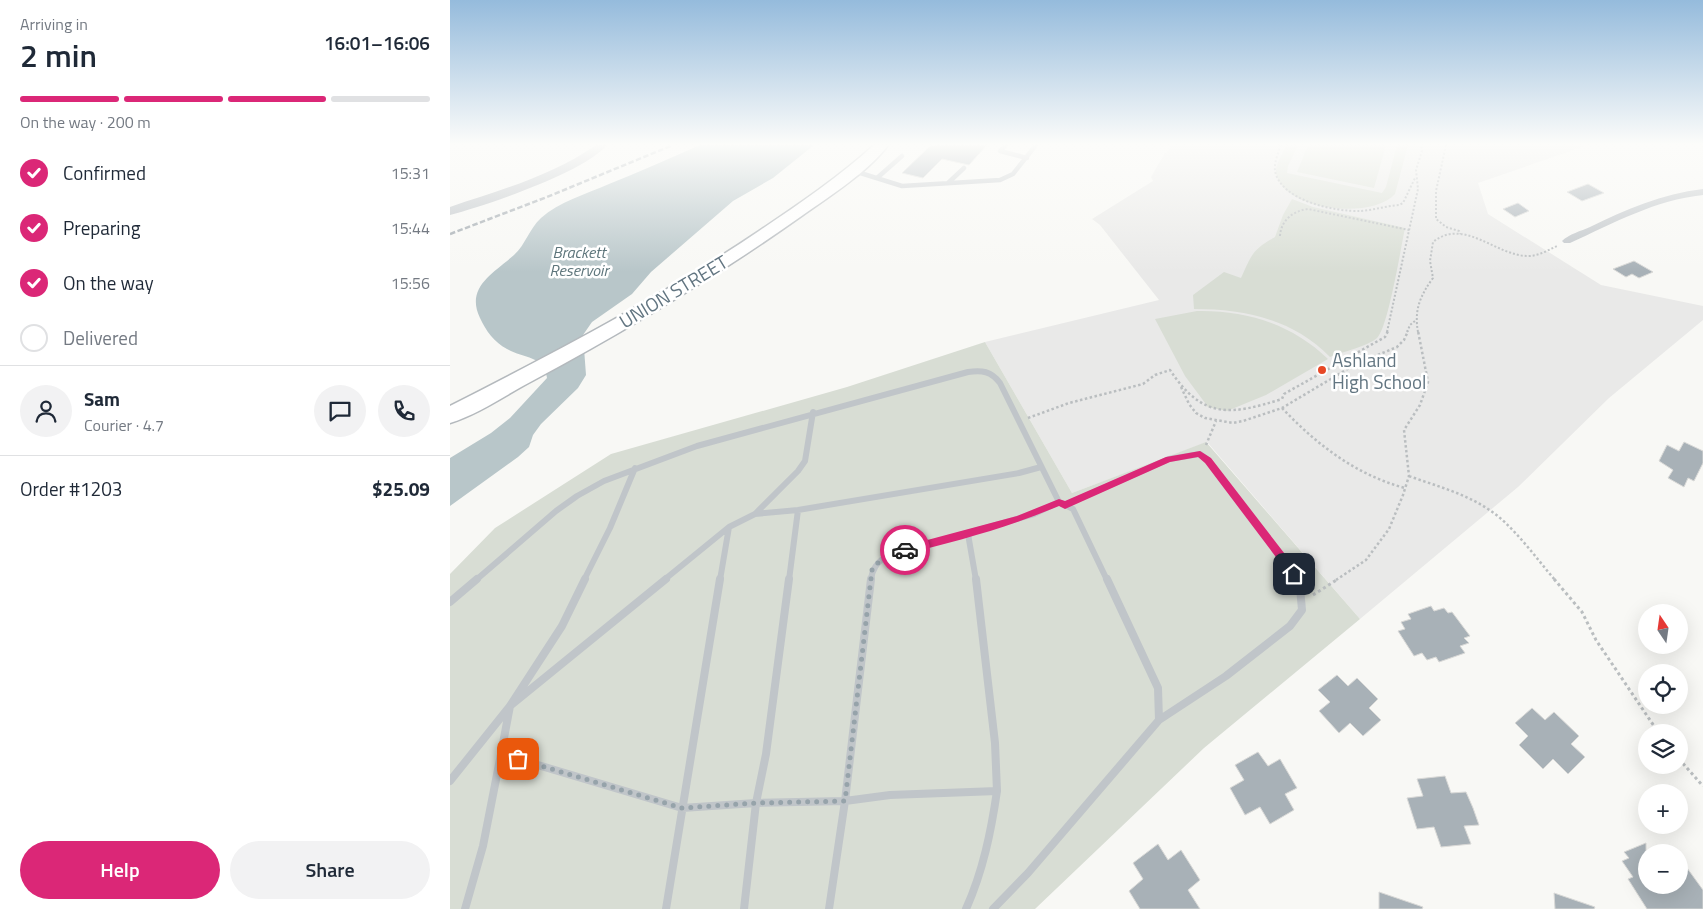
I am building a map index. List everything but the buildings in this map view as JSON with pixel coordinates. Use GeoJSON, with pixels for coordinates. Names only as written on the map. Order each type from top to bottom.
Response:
{"type":"FeatureCollection","features":[{"type":"Feature","properties":{"kind":"main road","name":"UNION STREET"},"geometry":{"type":"LineString","coordinates":[[450,416],[650,307],[759,238],[831,187]]}},
{"type":"Feature","properties":{"kind":"street"},"geometry":{"type":"LineString","coordinates":[[450,210],[512,187]]}},
{"type":"Feature","properties":{"kind":"street"},"geometry":{"type":"LineString","coordinates":[[1567,241],[1664,198],[1691,193],[1701,197]]}},
{"type":"Feature","properties":{"kind":"lane"},"geometry":{"type":"LineString","coordinates":[[450,602],[556,512],[577,496],[604,481],[635,468],[813,412],[979,370],[994,374],[1062,504],[1074,509],[1158,688],[1159,720]]}},
{"type":"Feature","properties":{"kind":"lane"},"geometry":{"type":"LineString","coordinates":[[466,909],[483,846],[510,706],[729,527],[755,514],[798,471],[804,461],[813,412]]}},
{"type":"Feature","properties":{"kind":"lane"},"geometry":{"type":"LineString","coordinates":[[829,909],[845,801],[872,570],[878,562],[886,556],[1034,514],[1169,459],[1200,454],[1208,460],[1294,574],[1300,588],[1302,610],[1290,626],[1226,676],[1159,720],[1028,873],[993,909]]}},
{"type":"Feature","properties":{"kind":"lane"},"geometry":{"type":"LineString","coordinates":[[755,514],[798,510],[1019,473],[1041,467]]}},
{"type":"Feature","properties":{"kind":"lane"},"geometry":{"type":"LineString","coordinates":[[450,781],[510,706],[562,626],[606,536],[635,468]]}},
{"type":"Feature","properties":{"kind":"lane"},"geometry":{"type":"LineString","coordinates":[[744,909],[756,803],[766,754],[798,510]]}},
{"type":"Feature","properties":{"kind":"lane"},"geometry":{"type":"LineString","coordinates":[[666,909],[729,527]]}},
{"type":"Feature","properties":{"kind":"lane"},"geometry":{"type":"LineString","coordinates":[[966,909],[979,883],[989,847],[997,791],[995,743],[980,603],[968,534]]}},
{"type":"Feature","properties":{"kind":"lane"},"geometry":{"type":"LineString","coordinates":[[501,754],[682,808],[756,803],[845,801],[890,795],[997,791]]}},
{"type":"Feature","properties":{"kind":"path"},"geometry":{"type":"LineString","coordinates":[[1286,187],[1302,199],[1326,208],[1361,211],[1399,205],[1403,203],[1410,187]]}},
{"type":"Feature","properties":{"kind":"path"},"geometry":{"type":"LineString","coordinates":[[1181,386],[1209,408],[1228,413],[1243,411],[1282,399],[1284,394],[1385,337],[1389,328],[1417,187]]}},
{"type":"Feature","properties":{"kind":"path"},"geometry":{"type":"LineString","coordinates":[[1436,187],[1434,208],[1436,219],[1446,227],[1459,231],[1460,234]]}},
{"type":"Feature","properties":{"kind":"path"},"geometry":{"type":"LineString","coordinates":[[1280,236],[1288,216],[1308,209],[1409,230]]}},
{"type":"Feature","properties":{"kind":"path"},"geometry":{"type":"LineString","coordinates":[[1301,603],[1366,560],[1390,529],[1405,488],[1408,476],[1404,430],[1420,405],[1428,382],[1416,320],[1421,294],[1433,278],[1430,261],[1433,242],[1442,235],[1471,235],[1500,249],[1524,256],[1538,256],[1567,241]]}},
{"type":"Feature","properties":{"kind":"path"},"geometry":{"type":"LineString","coordinates":[[1018,421],[1069,403],[1143,384],[1156,375],[1170,370],[1196,413],[1205,418],[1232,423],[1282,408],[1356,364],[1397,347],[1404,340],[1410,325],[1416,320]]}},
{"type":"Feature","properties":{"kind":"path"},"geometry":{"type":"LineString","coordinates":[[1282,408],[1312,437],[1348,462],[1392,485],[1405,488]]}},
{"type":"Feature","properties":{"kind":"path"},"geometry":{"type":"LineString","coordinates":[[1200,454],[1209,441],[1216,421]]}},
{"type":"Feature","properties":{"kind":"path"},"geometry":{"type":"LineString","coordinates":[[1408,476],[1470,498],[1490,510],[1521,540],[1582,612],[1600,646],[1653,724]]}},
{"type":"Feature","properties":{"kind":"path"},"geometry":{"type":"LineString","coordinates":[[1688,769],[1703,786]]}},
{"type":"Feature","properties":{"kind":"shaded area","name":"Ashland High School"},"geometry":{"type":"Polygon","coordinates":[[[1143,187],[1479,187],[1488,214],[1601,285],[1703,306],[1703,320],[1609,398],[1518,487],[1360,619],[1207,442],[1072,493],[985,342],[1159,300],[1100,225],[1092,219],[1143,187]]]}},
{"type":"Feature","properties":{"kind":"shaded area"},"geometry":{"type":"Polygon","coordinates":[[[1284,187],[1355,187],[1382,193],[1386,187],[1397,187],[1395,194],[1384,202],[1368,207],[1349,209],[1330,208],[1294,196],[1284,187]]]}},
{"type":"Feature","properties":{"kind":"shaded area"},"geometry":{"type":"Polygon","coordinates":[[[1292,199],[1313,207],[1405,228],[1394,286],[1385,319],[1381,331],[1373,341],[1330,357],[1300,333],[1267,319],[1231,311],[1194,309],[1193,295],[1224,272],[1241,278],[1257,249],[1275,237],[1283,215],[1292,199]]]}},
{"type":"Feature","properties":{"kind":"shaded area"},"geometry":{"type":"Polygon","coordinates":[[[1197,311],[1233,313],[1284,328],[1314,347],[1328,359],[1266,395],[1227,411],[1208,407],[1185,376],[1155,319],[1197,311]]]}},
{"type":"Feature","properties":{"kind":"shaded area"},"geometry":{"type":"Polygon","coordinates":[[[985,342],[1072,493],[1206,442],[1360,619],[1204,748],[1035,909],[450,909],[450,574],[495,528],[611,454],[847,387],[985,342]]]}},
{"type":"Feature","properties":{"kind":"water","name":"Brackett Reservoir"},"geometry":{"type":"Polygon","coordinates":[[[601,187],[757,187],[733,201],[651,272],[632,294],[592,322],[583,335],[586,375],[578,388],[541,424],[533,435],[529,447],[450,506],[450,458],[491,433],[510,418],[547,378],[542,365],[507,349],[494,340],[480,318],[476,307],[479,289],[490,275],[518,251],[541,218],[556,207],[601,187]]]}},
{"type":"Feature","properties":{"kind":"railway"},"geometry":{"type":"LineString","coordinates":[[450,234],[570,187]]}},
{"type":"Feature","properties":{"kind":"way so far"},"geometry":{"type":"LineString","coordinates":[[518,759],[682,808],[756,803],[795,804],[845,801],[872,570],[882,558],[905,550]]}},
{"type":"Feature","properties":{"kind":"place","name":"Ashland High School"},"geometry":{"type":"Point","coordinates":[1322,370]}},
{"type":"Feature","properties":{"kind":"route"},"geometry":{"type":"LineString","coordinates":[[905,550],[1019,519],[1059,502],[1065,505],[1169,459],[1182,455],[1200,454],[1208,460],[1242,503],[1294,574]]}}]}
